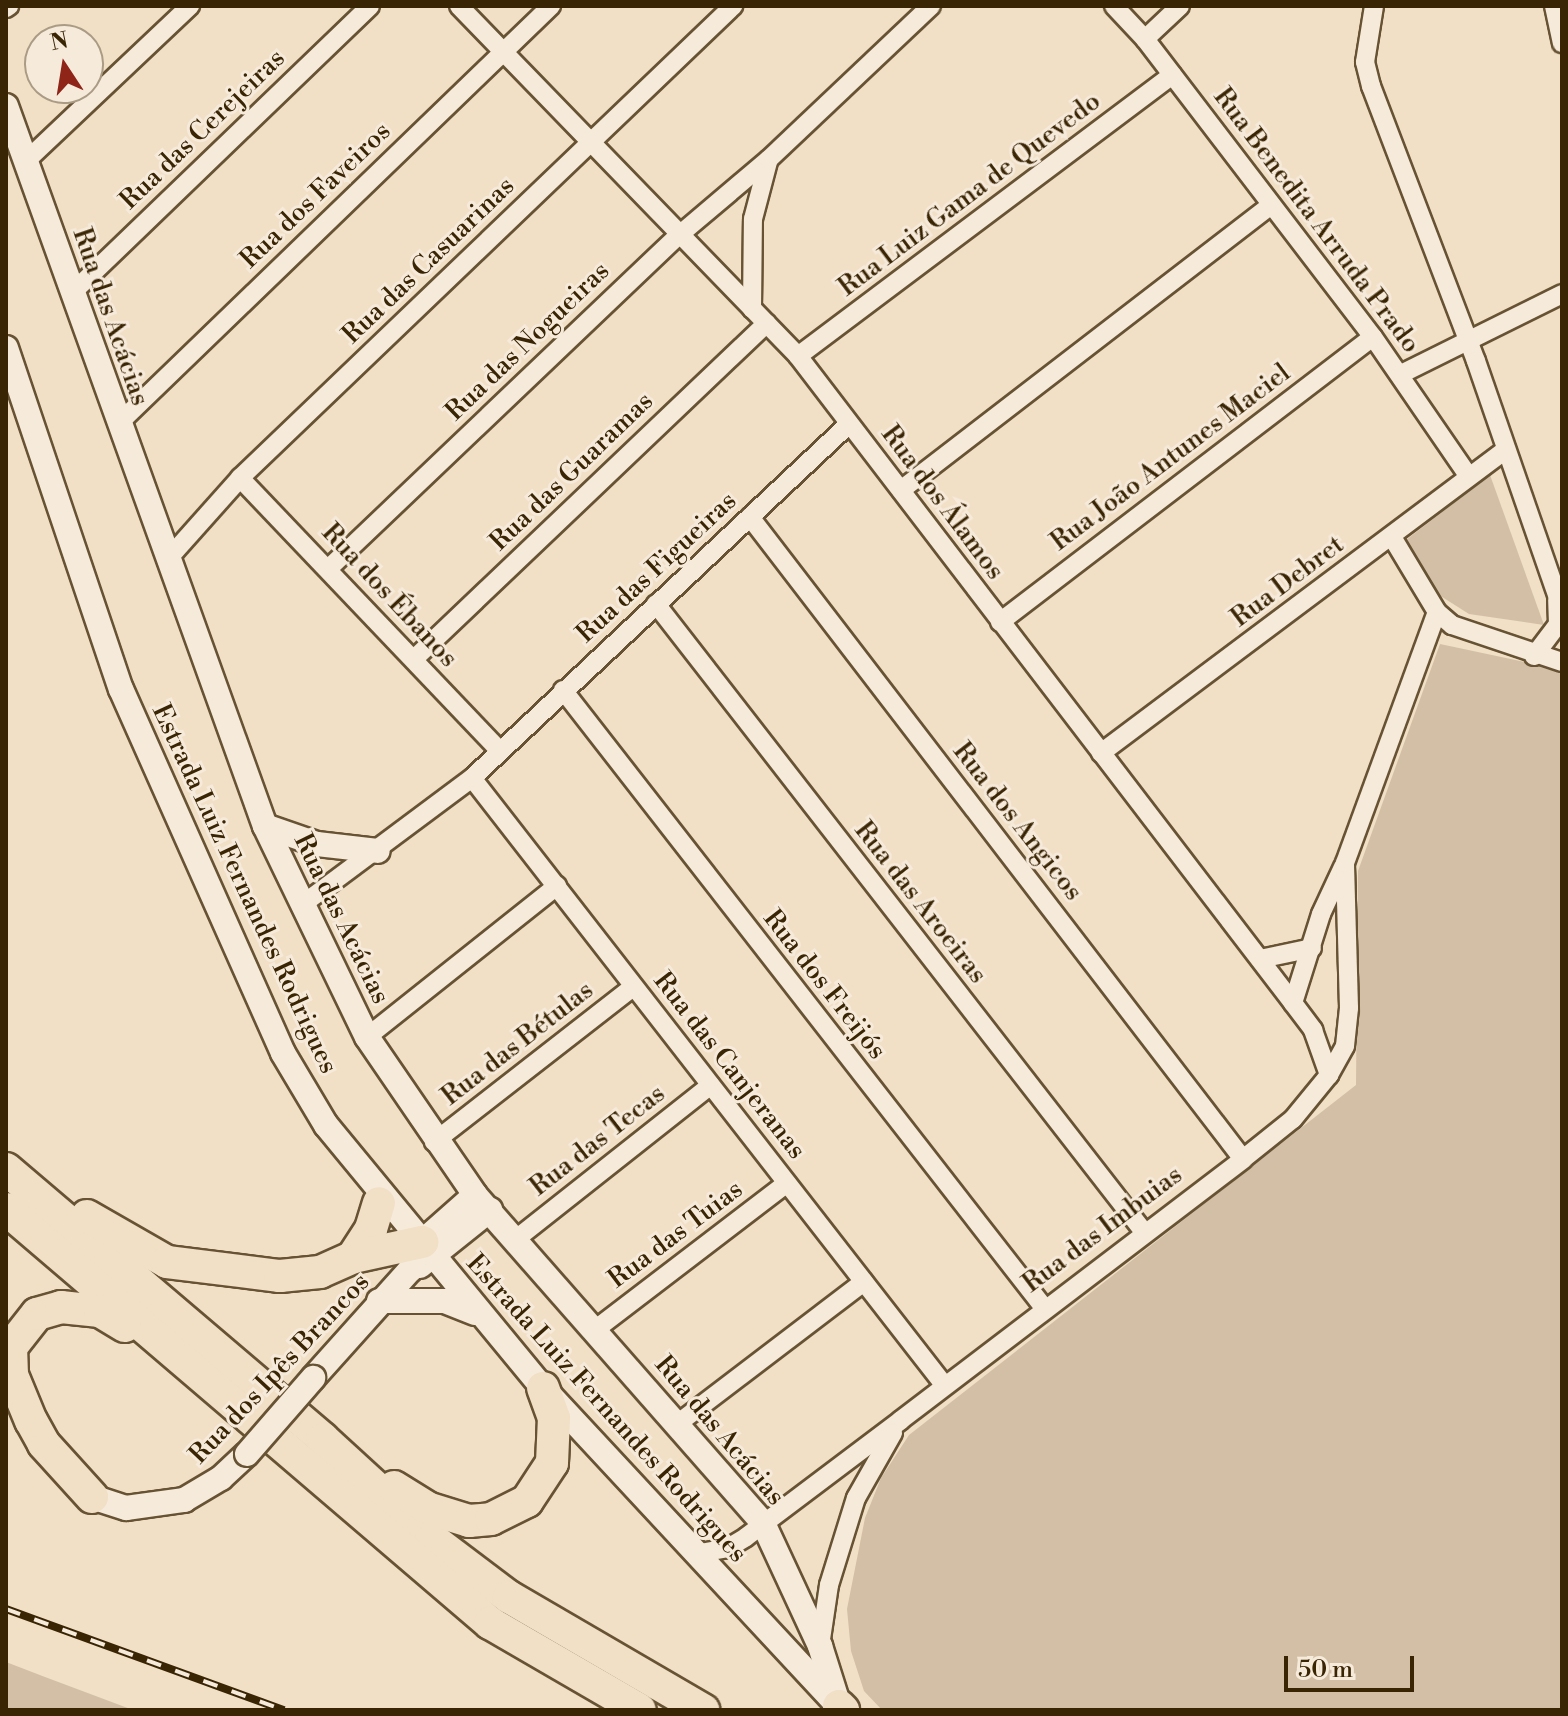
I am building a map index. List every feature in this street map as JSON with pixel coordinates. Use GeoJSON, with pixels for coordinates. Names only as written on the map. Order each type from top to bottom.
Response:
{"type":"FeatureCollection","features":[{"type":"Feature","properties":{"kind":"highway"},"geometry":{"type":"LineString","coordinates":[[6,1158],[113,1234],[167,1262],[280,1276],[320,1272],[353,1257],[414,1256]]}},
{"type":"Feature","properties":{"kind":"highway"},"geometry":{"type":"LineString","coordinates":[[6,1169],[323,1439],[432,1539],[509,1597],[703,1710]]}},
{"type":"Feature","properties":{"kind":"highway"},"geometry":{"type":"LineString","coordinates":[[353,1257],[371,1229],[373,1190]]}},
{"type":"Feature","properties":{"kind":"highway"},"geometry":{"type":"LineString","coordinates":[[6,1209],[490,1623],[640,1710]]}},
{"type":"Feature","properties":{"kind":"highway"},"geometry":{"type":"LineString","coordinates":[[92,1497],[44,1444],[20,1398],[10,1361],[21,1329],[37,1314],[79,1305],[100,1311],[182,1362]]}},
{"type":"Feature","properties":{"kind":"highway"},"geometry":{"type":"LineString","coordinates":[[323,1439],[427,1508],[469,1521],[491,1519],[527,1501],[552,1463],[554,1418],[543,1388]]}},
{"type":"Feature","properties":{"kind":"highway"},"geometry":{"type":"LineString","coordinates":[[6,1403],[49,1471],[92,1497]]}},
{"type":"Feature","properties":{"kind":"street"},"geometry":{"type":"LineString","coordinates":[[26,161],[190,6]]}},
{"type":"Feature","properties":{"kind":"street","name":"Rua das Cerejeiras"},"geometry":{"type":"LineString","coordinates":[[73,292],[370,6]]}},
{"type":"Feature","properties":{"kind":"street","name":"Rua dos Álamos"},"geometry":{"type":"LineString","coordinates":[[459,6],[678,236],[798,356],[1313,1030],[1329,1075]]}},
{"type":"Feature","properties":{"kind":"street","name":"Rua dos Faveiros"},"geometry":{"type":"LineString","coordinates":[[118,424],[551,6]]}},
{"type":"Feature","properties":{"kind":"street","name":"Rua das Casuarinas"},"geometry":{"type":"LineString","coordinates":[[167,560],[240,478],[733,6]]}},
{"type":"Feature","properties":{"kind":"street","name":"Rua das Nogueiras"},"geometry":{"type":"LineString","coordinates":[[328,569],[678,236],[769,159],[931,6]]}},
{"type":"Feature","properties":{"kind":"street","name":"Rua Benedita Arruda Prado"},"geometry":{"type":"LineString","coordinates":[[1114,6],[1145,39],[1401,374],[1467,474]]}},
{"type":"Feature","properties":{"kind":"street"},"geometry":{"type":"LineString","coordinates":[[1145,39],[1180,6]]}},
{"type":"Feature","properties":{"kind":"street"},"geometry":{"type":"LineString","coordinates":[[1374,6],[1365,62],[1371,86],[1467,341],[1560,605],[1558,624],[1534,656]]}},
{"type":"Feature","properties":{"kind":"street"},"geometry":{"type":"LineString","coordinates":[[1554,6],[1562,43]]}},
{"type":"Feature","properties":{"kind":"street","name":"Rua Luiz Gama de Quevedo"},"geometry":{"type":"LineString","coordinates":[[798,356],[1172,75]]}},
{"type":"Feature","properties":{"kind":"street","name":"Rua das Acácias"},"geometry":{"type":"LineString","coordinates":[[6,106],[265,826],[367,1037],[434,1142],[482,1203],[596,1329],[763,1523],[820,1646]]}},
{"type":"Feature","properties":{"kind":"street"},"geometry":{"type":"LineString","coordinates":[[752,309],[753,219],[769,159]]}},
{"type":"Feature","properties":{"kind":"street"},"geometry":{"type":"LineString","coordinates":[[901,490],[1271,205]]}},
{"type":"Feature","properties":{"kind":"street"},"geometry":{"type":"LineString","coordinates":[[1401,374],[1562,294]]}},
{"type":"Feature","properties":{"kind":"street","name":"Rua das Guaramas"},"geometry":{"type":"LineString","coordinates":[[414,659],[767,323]]}},
{"type":"Feature","properties":{"kind":"street","name":"Rua João Antunes Maciel"},"geometry":{"type":"LineString","coordinates":[[1000,622],[1373,337]]}},
{"type":"Feature","properties":{"kind":"street","name":"Estrada Luiz Fernandes Rodrigues"},"geometry":{"type":"LineString","coordinates":[[6,348],[121,689],[163,786],[283,1053],[326,1125],[373,1190]]}},
{"type":"Feature","properties":{"kind":"street","name":"Rua das Figueiras"},"geometry":{"type":"LineString","coordinates":[[303,904],[472,778],[849,424]]}},
{"type":"Feature","properties":{"kind":"street","name":"Rua Debret"},"geometry":{"type":"LineString","coordinates":[[1101,753],[1392,537],[1467,474],[1504,451]]}},
{"type":"Feature","properties":{"kind":"street","name":"Rua dos Ébanos"},"geometry":{"type":"LineString","coordinates":[[240,478],[500,751]]}},
{"type":"Feature","properties":{"kind":"street","name":"Rua dos Angicos"},"geometry":{"type":"LineString","coordinates":[[750,517],[1243,1159]]}},
{"type":"Feature","properties":{"kind":"street"},"geometry":{"type":"LineString","coordinates":[[1392,537],[1437,612],[1452,625],[1534,656],[1562,662]]}},
{"type":"Feature","properties":{"kind":"street","name":"Rua das Aroeiras"},"geometry":{"type":"LineString","coordinates":[[656,604],[1144,1232]]}},
{"type":"Feature","properties":{"kind":"street"},"geometry":{"type":"LineString","coordinates":[[1293,1003],[1437,612]]}},
{"type":"Feature","properties":{"kind":"street","name":"Rua dos Freijós"},"geometry":{"type":"LineString","coordinates":[[563,690],[1045,1309]]}},
{"type":"Feature","properties":{"kind":"street","name":"Rua das Canjeranas"},"geometry":{"type":"LineString","coordinates":[[472,778],[945,1386]]}},
{"type":"Feature","properties":{"kind":"street"},"geometry":{"type":"LineString","coordinates":[[265,826],[317,844],[378,851]]}},
{"type":"Feature","properties":{"kind":"street","name":"Rua das Imbuias"},"geometry":{"type":"LineString","coordinates":[[700,1553],[728,1548],[763,1523],[1293,1119],[1329,1075],[1345,1046],[1349,1008],[1345,863]]}},
{"type":"Feature","properties":{"kind":"street"},"geometry":{"type":"LineString","coordinates":[[367,1037],[557,886]]}},
{"type":"Feature","properties":{"kind":"street"},"geometry":{"type":"LineString","coordinates":[[1260,959],[1312,948]]}},
{"type":"Feature","properties":{"kind":"street","name":"Rua das Bétulas"},"geometry":{"type":"LineString","coordinates":[[434,1142],[633,987]]}},
{"type":"Feature","properties":{"kind":"street","name":"Rua das Tecas"},"geometry":{"type":"LineString","coordinates":[[516,1239],[711,1085]]}},
{"type":"Feature","properties":{"kind":"street","name":"Rua das Tuias"},"geometry":{"type":"LineString","coordinates":[[596,1329],[787,1183]]}},
{"type":"Feature","properties":{"kind":"street"},"geometry":{"type":"LineString","coordinates":[[373,1190],[414,1256]]}},
{"type":"Feature","properties":{"kind":"street"},"geometry":{"type":"LineString","coordinates":[[378,1304],[414,1256],[482,1203]]}},
{"type":"Feature","properties":{"kind":"street","name":"Estrada Luiz Fernandes Rodrigues"},"geometry":{"type":"LineString","coordinates":[[414,1256],[477,1314],[700,1553],[809,1680],[841,1708]]}},
{"type":"Feature","properties":{"kind":"street"},"geometry":{"type":"LineString","coordinates":[[676,1425],[864,1282]]}},
{"type":"Feature","properties":{"kind":"street"},"geometry":{"type":"LineString","coordinates":[[378,1304],[445,1301],[477,1314]]}},
{"type":"Feature","properties":{"kind":"street","name":"Rua dos Ipês Brancos"},"geometry":{"type":"LineString","coordinates":[[92,1497],[126,1508],[184,1500],[221,1478],[247,1454],[378,1304]]}},
{"type":"Feature","properties":{"kind":"street","name":"Rua das Imbuias"},"geometry":{"type":"LineString","coordinates":[[841,1708],[820,1646],[829,1585],[856,1498],[901,1420]]}},
{"type":"Feature","properties":{"kind":"shaded area"},"geometry":{"type":"Polygon","coordinates":[[[1490,475],[1544,625],[1469,614],[1428,588],[1406,540],[1490,475]]]}},
{"type":"Feature","properties":{"kind":"shaded area"},"geometry":{"type":"Polygon","coordinates":[[[1440,644],[1562,670],[1562,1710],[882,1710],[864,1691],[851,1651],[847,1609],[865,1518],[881,1478],[909,1435],[1356,1085],[1358,871],[1440,644]]]}},
{"type":"Feature","properties":{"kind":"shaded area"},"geometry":{"type":"Polygon","coordinates":[[[6,1662],[45,1677],[133,1710],[6,1710],[6,1662]]]}},
{"type":"Feature","properties":{"kind":"railway"},"geometry":{"type":"LineString","coordinates":[[6,1609],[284,1710]]}}]}
